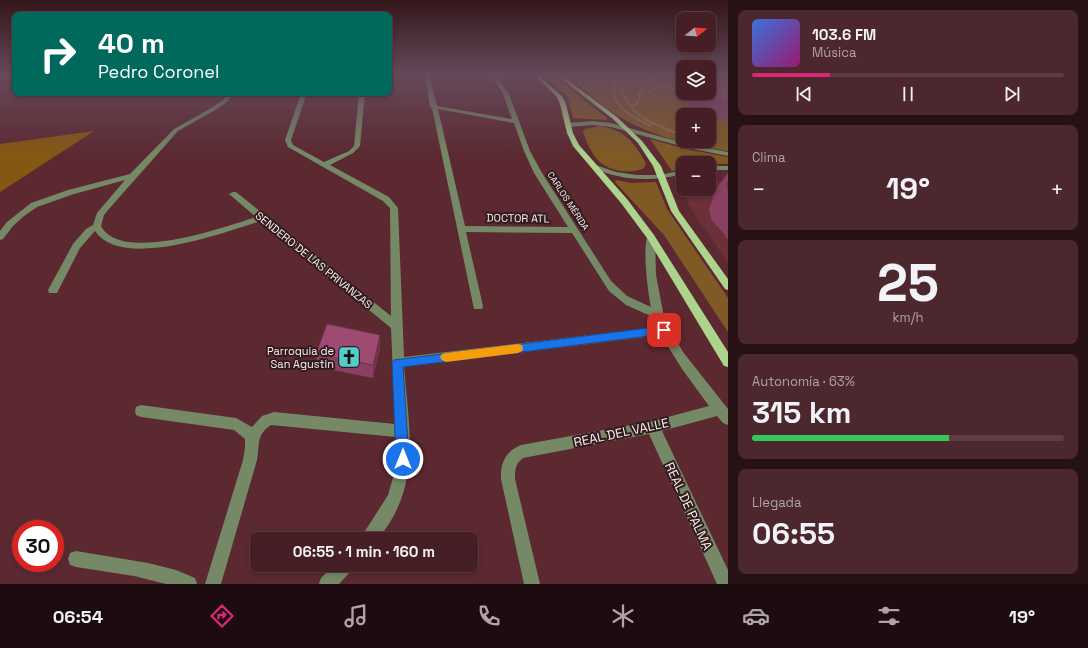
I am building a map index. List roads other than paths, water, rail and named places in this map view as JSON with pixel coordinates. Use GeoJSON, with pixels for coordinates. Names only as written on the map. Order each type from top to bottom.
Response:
{"type":"FeatureCollection","features":[{"type":"Feature","properties":{"kind":"main road"},"geometry":{"type":"LineString","coordinates":[[562,101],[570,133],[576,146],[624,201],[651,237],[728,362]]}},
{"type":"Feature","properties":{"kind":"main road"},"geometry":{"type":"LineString","coordinates":[[593,101],[628,128],[649,154],[662,176],[669,199],[675,211],[728,286]]}},
{"type":"Feature","properties":{"kind":"street"},"geometry":{"type":"LineString","coordinates":[[53,290],[78,245],[88,231],[97,226],[100,215],[105,208],[133,176],[176,130],[216,108],[225,101]]}},
{"type":"Feature","properties":{"kind":"street"},"geometry":{"type":"LineString","coordinates":[[301,101],[288,142],[293,148],[386,199],[393,205],[395,214],[396,326],[402,431],[402,470],[395,498],[374,532]]}},
{"type":"Feature","properties":{"kind":"street"},"geometry":{"type":"LineString","coordinates":[[324,165],[351,152],[357,146],[361,101]]}},
{"type":"Feature","properties":{"kind":"street"},"geometry":{"type":"LineString","coordinates":[[432,101],[478,306]]}},
{"type":"Feature","properties":{"kind":"street","name":"CARLOS MÉRIDA"},"geometry":{"type":"LineString","coordinates":[[509,101],[532,162],[614,292],[636,305],[657,314]]}},
{"type":"Feature","properties":{"kind":"street"},"geometry":{"type":"LineString","coordinates":[[433,105],[515,119]]}},
{"type":"Feature","properties":{"kind":"street"},"geometry":{"type":"LineString","coordinates":[[568,125],[601,123],[628,128],[690,147],[728,154]]}},
{"type":"Feature","properties":{"kind":"street"},"geometry":{"type":"LineString","coordinates":[[593,166],[624,177],[662,176],[676,173]]}},
{"type":"Feature","properties":{"kind":"street"},"geometry":{"type":"LineString","coordinates":[[716,168],[728,168]]}},
{"type":"Feature","properties":{"kind":"street"},"geometry":{"type":"LineString","coordinates":[[0,237],[10,224],[34,205],[71,192],[133,176]]}},
{"type":"Feature","properties":{"kind":"street","name":"SENDERO DE LAS PRIVANZAS"},"geometry":{"type":"LineString","coordinates":[[232,194],[396,326]]}},
{"type":"Feature","properties":{"kind":"street"},"geometry":{"type":"LineString","coordinates":[[97,226],[102,234],[111,240],[122,244],[152,246],[178,242],[262,218]]}},
{"type":"Feature","properties":{"kind":"street","name":"DOCTOR ATL"},"geometry":{"type":"LineString","coordinates":[[461,229],[575,230]]}},
{"type":"Feature","properties":{"kind":"street"},"geometry":{"type":"LineString","coordinates":[[651,237],[651,264],[657,314],[664,330],[692,375],[724,414]]}},
{"type":"Feature","properties":{"kind":"street"},"geometry":{"type":"LineString","coordinates":[[398,363],[664,330]]}},
{"type":"Feature","properties":{"kind":"street"},"geometry":{"type":"LineString","coordinates":[[141,411],[236,424],[249,433],[252,438]]}},
{"type":"Feature","properties":{"kind":"street","name":"REAL DEL VALLE"},"geometry":{"type":"LineString","coordinates":[[532,584],[508,474],[510,461],[515,455],[521,452],[724,414]]}},
{"type":"Feature","properties":{"kind":"street"},"geometry":{"type":"LineString","coordinates":[[213,584],[250,460],[252,438],[260,424],[266,420],[274,418],[402,431]]}},
{"type":"Feature","properties":{"kind":"street","name":"REAL DE PALMA"},"geometry":{"type":"LineString","coordinates":[[653,427],[726,584]]}},
{"type":"Feature","properties":{"kind":"street"},"geometry":{"type":"LineString","coordinates":[[76,559],[158,573],[176,578],[189,584]]}},
{"type":"Feature","properties":{"kind":"street"},"geometry":{"type":"LineString","coordinates":[[327,584],[338,572]]}},
{"type":"Feature","properties":{"kind":"place","name":"Parroquia de San Agustin"},"geometry":{"type":"Point","coordinates":[349,357]}}]}
